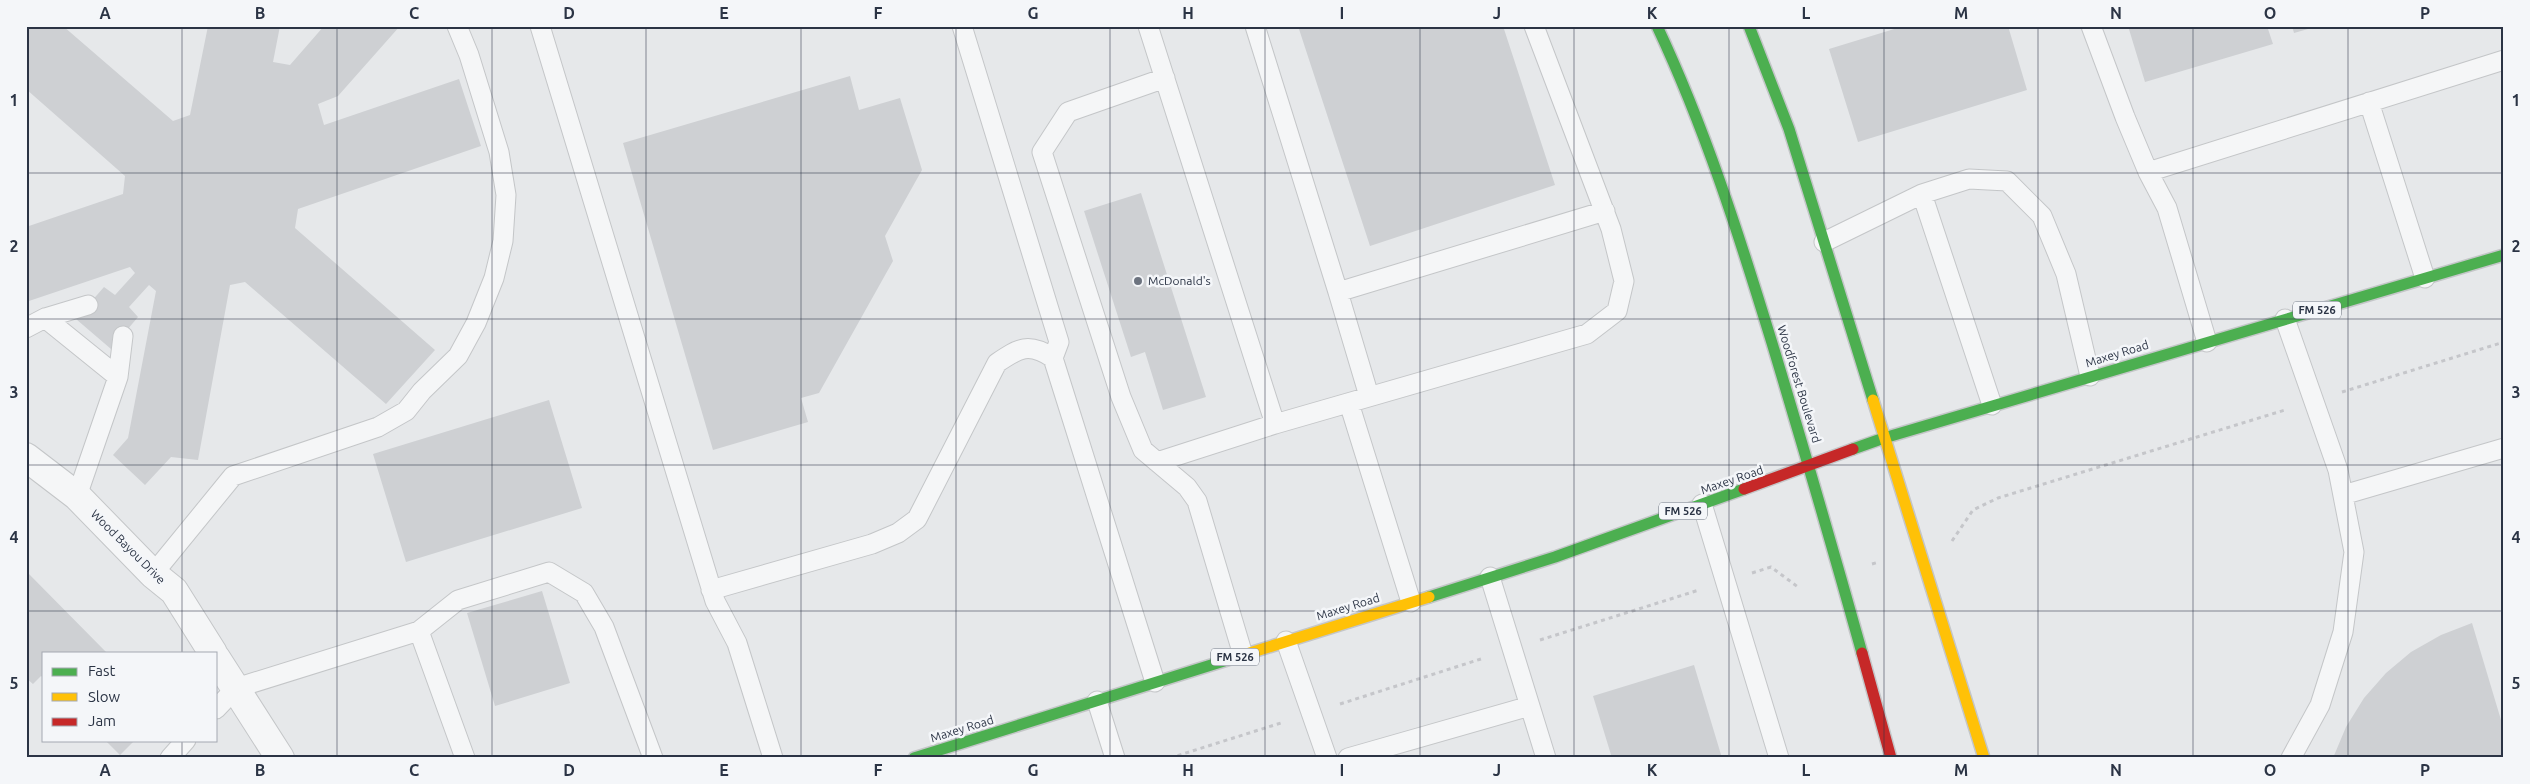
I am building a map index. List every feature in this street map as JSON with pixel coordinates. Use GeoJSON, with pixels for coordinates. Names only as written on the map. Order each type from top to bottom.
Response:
{"type":"FeatureCollection","features":[{"type":"Feature","properties":{"kind":"main road","name":"Woodforest Boulevard"},"geometry":{"type":"LineString","coordinates":[[1657,26],[1678,70],[1733,214],[1810,466],[1891,758]]}},
{"type":"Feature","properties":{"kind":"main road"},"geometry":{"type":"LineString","coordinates":[[1755,28],[1824,242],[1984,758]]}},
{"type":"Feature","properties":{"kind":"main road","name":"Maxey Road"},"geometry":{"type":"LineString","coordinates":[[914,758],[1490,577],[1810,466],[1884,438],[2504,255]]}},
{"type":"Feature","properties":{"kind":"street","name":"Wood Bayou Drive"},"geometry":{"type":"LineString","coordinates":[[26,457],[77,496],[153,574],[174,591],[212,652]]}},
{"type":"Feature","properties":{"kind":"street"},"geometry":{"type":"LineString","coordinates":[[218,661],[280,758]]}},
{"type":"Feature","properties":{"kind":"lane"},"geometry":{"type":"LineString","coordinates":[[153,574],[233,476],[378,427],[406,411],[422,391],[458,356],[476,323],[494,278],[503,241],[506,195],[499,152],[469,55],[457,26]]}},
{"type":"Feature","properties":{"kind":"lane"},"geometry":{"type":"LineString","coordinates":[[540,26],[711,590],[737,643],[774,758]]}},
{"type":"Feature","properties":{"kind":"lane"},"geometry":{"type":"LineString","coordinates":[[962,26],[1060,342],[1054,358]]}},
{"type":"Feature","properties":{"kind":"lane"},"geometry":{"type":"LineString","coordinates":[[1148,26],[1275,424]]}},
{"type":"Feature","properties":{"kind":"lane"},"geometry":{"type":"LineString","coordinates":[[1255,26],[1369,396]]}},
{"type":"Feature","properties":{"kind":"lane"},"geometry":{"type":"LineString","coordinates":[[1157,462],[1369,396],[1587,334],[1617,311],[1624,281],[1605,211],[1534,26]]}},
{"type":"Feature","properties":{"kind":"lane"},"geometry":{"type":"LineString","coordinates":[[2091,26],[2122,110],[2148,172],[2166,208],[2207,342]]}},
{"type":"Feature","properties":{"kind":"lane"},"geometry":{"type":"LineString","coordinates":[[2148,172],[2504,60]]}},
{"type":"Feature","properties":{"kind":"lane"},"geometry":{"type":"LineString","coordinates":[[1165,78],[1068,112],[1042,152],[1122,397],[1144,450],[1187,487],[1196,501],[1243,655]]}},
{"type":"Feature","properties":{"kind":"lane"},"geometry":{"type":"LineString","coordinates":[[2369,102],[2425,278]]}},
{"type":"Feature","properties":{"kind":"lane"},"geometry":{"type":"LineString","coordinates":[[1824,242],[1922,194],[1969,179],[2007,182],[2042,216],[2066,274],[2090,376]]}},
{"type":"Feature","properties":{"kind":"lane"},"geometry":{"type":"LineString","coordinates":[[1922,194],[1992,406]]}},
{"type":"Feature","properties":{"kind":"lane"},"geometry":{"type":"LineString","coordinates":[[1338,292],[1605,211]]}},
{"type":"Feature","properties":{"kind":"lane"},"geometry":{"type":"LineString","coordinates":[[26,328],[45,318],[88,305]]}},
{"type":"Feature","properties":{"kind":"lane"},"geometry":{"type":"LineString","coordinates":[[45,318],[118,377]]}},
{"type":"Feature","properties":{"kind":"lane"},"geometry":{"type":"LineString","coordinates":[[2285,319],[2338,470],[2354,552],[2343,632],[2320,705],[2291,758]]}},
{"type":"Feature","properties":{"kind":"lane"},"geometry":{"type":"LineString","coordinates":[[77,496],[118,377],[123,336]]}},
{"type":"Feature","properties":{"kind":"lane"},"geometry":{"type":"LineString","coordinates":[[711,590],[872,544],[898,533],[917,519],[997,363],[1014,351],[1030,347],[1043,350],[1054,358],[1155,682]]}},
{"type":"Feature","properties":{"kind":"lane"},"geometry":{"type":"LineString","coordinates":[[1349,403],[1411,602]]}},
{"type":"Feature","properties":{"kind":"lane"},"geometry":{"type":"LineString","coordinates":[[2343,495],[2504,448]]}},
{"type":"Feature","properties":{"kind":"lane"},"geometry":{"type":"LineString","coordinates":[[1702,504],[1779,758]]}},
{"type":"Feature","properties":{"kind":"lane"},"geometry":{"type":"LineString","coordinates":[[218,707],[236,688],[418,631],[458,600],[549,572],[584,593],[604,627],[653,758]]}},
{"type":"Feature","properties":{"kind":"lane"},"geometry":{"type":"LineString","coordinates":[[1490,577],[1546,758]]}},
{"type":"Feature","properties":{"kind":"lane"},"geometry":{"type":"LineString","coordinates":[[418,631],[465,758]]}},
{"type":"Feature","properties":{"kind":"lane"},"geometry":{"type":"LineString","coordinates":[[1286,641],[1327,758]]}},
{"type":"Feature","properties":{"kind":"lane"},"geometry":{"type":"LineString","coordinates":[[1096,701],[1115,758]]}},
{"type":"Feature","properties":{"kind":"lane"},"geometry":{"type":"LineString","coordinates":[[1348,758],[1530,706]]}},
{"type":"Feature","properties":{"kind":"lane"},"geometry":{"type":"LineString","coordinates":[[170,758],[184,742]]}},
{"type":"Feature","properties":{"kind":"path"},"geometry":{"type":"LineString","coordinates":[[1944,543],[1954,541],[1973,510],[1998,498],[2504,342]]}},
{"type":"Feature","properties":{"kind":"building"},"geometry":{"type":"Polygon","coordinates":[[[26,26],[63,26],[173,121],[190,115],[208,26],[280,26],[273,62],[290,65],[324,26],[400,26],[338,96],[318,104],[324,125],[459,79],[481,146],[298,209],[295,228],[435,350],[386,404],[245,282],[230,285],[198,460],[171,457],[145,485],[113,455],[128,438],[156,291],[149,285],[129,307],[138,317],[111,349],[76,319],[104,287],[115,295],[135,273],[130,267],[26,302],[26,227],[123,194],[125,176],[26,89],[26,26]]]}},
{"type":"Feature","properties":{"kind":"building"},"geometry":{"type":"Polygon","coordinates":[[[1298,26],[1503,26],[1555,185],[1370,246],[1298,26]]]}},
{"type":"Feature","properties":{"kind":"building"},"geometry":{"type":"Polygon","coordinates":[[[1904,26],[2008,26],[2027,90],[1858,142],[1829,49],[1904,26]]]}},
{"type":"Feature","properties":{"kind":"building"},"geometry":{"type":"Polygon","coordinates":[[[2128,26],[2267,26],[2273,44],[2145,82],[2128,26]]]}},
{"type":"Feature","properties":{"kind":"building"},"geometry":{"type":"Polygon","coordinates":[[[2292,26],[2315,26],[2315,27],[2294,33],[2292,26]]]}},
{"type":"Feature","properties":{"kind":"building"},"geometry":{"type":"Polygon","coordinates":[[[850,76],[859,110],[900,98],[922,170],[885,236],[893,261],[819,393],[801,398],[808,422],[713,450],[623,143],[850,76]]]}},
{"type":"Feature","properties":{"kind":"building","name":"McDonald's"},"geometry":{"type":"Polygon","coordinates":[[[1141,193],[1206,397],[1163,410],[1145,352],[1131,357],[1084,211],[1141,193]]]}},
{"type":"Feature","properties":{"kind":"building"},"geometry":{"type":"Polygon","coordinates":[[[549,400],[582,508],[406,562],[373,454],[549,400]]]}},
{"type":"Feature","properties":{"kind":"building"},"geometry":{"type":"Polygon","coordinates":[[[26,571],[106,652],[42,652],[42,677],[33,684],[26,678],[26,571]]]}},
{"type":"Feature","properties":{"kind":"building"},"geometry":{"type":"Polygon","coordinates":[[[542,591],[570,683],[495,706],[467,613],[542,591]]]}},
{"type":"Feature","properties":{"kind":"building"},"geometry":{"type":"Polygon","coordinates":[[[2472,623],[2504,730],[2504,758],[2333,758],[2346,727],[2364,698],[2386,673],[2411,652],[2441,635],[2472,623]]]}},
{"type":"Feature","properties":{"kind":"building"},"geometry":{"type":"Polygon","coordinates":[[[1694,665],[1722,758],[1612,758],[1593,696],[1694,665]]]}},
{"type":"Feature","properties":{"kind":"building"},"geometry":{"type":"Polygon","coordinates":[[[107,742],[133,742],[120,755],[107,742]]]}},
{"type":"Feature","properties":{"kind":"traffic: fast"},"geometry":{"type":"LineString","coordinates":[[1657,26],[1691,103],[1734,222],[1784,382],[1862,653]]}},
{"type":"Feature","properties":{"kind":"traffic: fast"},"geometry":{"type":"LineString","coordinates":[[1749,26],[1789,129],[1873,400]]}},
{"type":"Feature","properties":{"kind":"traffic: fast"},"geometry":{"type":"LineString","coordinates":[[1853,449],[1884,438],[2504,255]]}},
{"type":"Feature","properties":{"kind":"traffic: fast"},"geometry":{"type":"LineString","coordinates":[[1429,597],[1555,557],[1744,489]]}},
{"type":"Feature","properties":{"kind":"traffic: fast"},"geometry":{"type":"LineString","coordinates":[[914,758],[1240,656]]}},
{"type":"Feature","properties":{"kind":"traffic: slow"},"geometry":{"type":"LineString","coordinates":[[1873,400],[1984,758]]}},
{"type":"Feature","properties":{"kind":"traffic: slow"},"geometry":{"type":"LineString","coordinates":[[1240,656],[1429,597]]}},
{"type":"Feature","properties":{"kind":"traffic: jam"},"geometry":{"type":"LineString","coordinates":[[1744,489],[1853,449]]}},
{"type":"Feature","properties":{"kind":"traffic: jam"},"geometry":{"type":"LineString","coordinates":[[1862,653],[1891,758]]}},
{"type":"Feature","properties":{"kind":"place","name":"McDonald's"},"geometry":{"type":"Point","coordinates":[1138,281]}}]}
